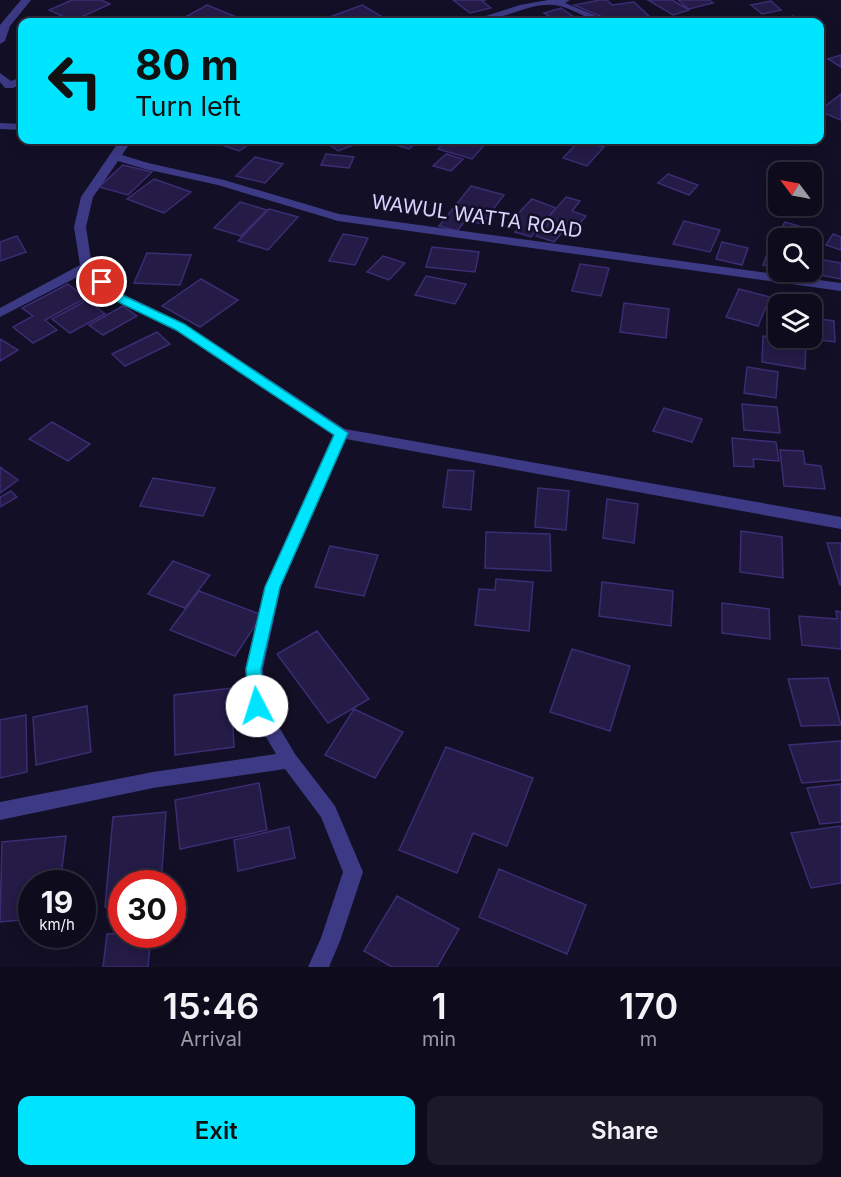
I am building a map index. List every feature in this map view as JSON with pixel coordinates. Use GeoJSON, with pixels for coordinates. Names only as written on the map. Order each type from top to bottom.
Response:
{"type":"FeatureCollection","features":[{"type":"Feature","properties":{"kind":"street"},"geometry":{"type":"LineString","coordinates":[[0,41],[5,25],[26,0]]}},
{"type":"Feature","properties":{"kind":"street"},"geometry":{"type":"LineString","coordinates":[[486,18],[524,7],[560,1],[597,18]]}},
{"type":"Feature","properties":{"kind":"street"},"geometry":{"type":"LineString","coordinates":[[0,76],[9,86],[18,82]]}},
{"type":"Feature","properties":{"kind":"street"},"geometry":{"type":"LineString","coordinates":[[0,126],[18,127]]}},
{"type":"Feature","properties":{"kind":"street"},"geometry":{"type":"LineString","coordinates":[[123,144],[87,197],[80,226],[86,267],[118,297],[180,327],[341,433],[841,523]]}},
{"type":"Feature","properties":{"kind":"street","name":"WAWUL WATTA ROAD"},"geometry":{"type":"LineString","coordinates":[[115,156],[145,166],[220,182],[338,217],[841,287]]}},
{"type":"Feature","properties":{"kind":"street"},"geometry":{"type":"LineString","coordinates":[[0,313],[86,267]]}},
{"type":"Feature","properties":{"kind":"street"},"geometry":{"type":"LineString","coordinates":[[318,967],[330,941],[353,872],[328,812],[289,760],[257,706],[254,669],[273,587],[341,433]]}},
{"type":"Feature","properties":{"kind":"street"},"geometry":{"type":"LineString","coordinates":[[0,811],[153,780],[289,760]]}},
{"type":"Feature","properties":{"kind":"building"},"geometry":{"type":"Polygon","coordinates":[[[72,0],[101,0],[110,4],[80,18],[66,18],[49,10],[72,0]]]}},
{"type":"Feature","properties":{"kind":"building"},"geometry":{"type":"Polygon","coordinates":[[[453,0],[486,0],[482,1],[491,8],[470,13],[453,0]]]}},
{"type":"Feature","properties":{"kind":"building"},"geometry":{"type":"Polygon","coordinates":[[[600,0],[607,0],[612,5],[634,2],[651,18],[605,18],[574,5],[600,0]]]}},
{"type":"Feature","properties":{"kind":"building"},"geometry":{"type":"Polygon","coordinates":[[[648,0],[672,0],[689,10],[673,15],[648,0]]]}},
{"type":"Feature","properties":{"kind":"building"},"geometry":{"type":"Polygon","coordinates":[[[678,0],[709,0],[713,3],[689,9],[678,0]]]}},
{"type":"Feature","properties":{"kind":"building"},"geometry":{"type":"Polygon","coordinates":[[[771,1],[781,10],[762,14],[751,5],[771,1]]]}},
{"type":"Feature","properties":{"kind":"building"},"geometry":{"type":"Polygon","coordinates":[[[207,5],[239,18],[192,18],[187,16],[207,5]]]}},
{"type":"Feature","properties":{"kind":"building"},"geometry":{"type":"Polygon","coordinates":[[[362,5],[384,18],[332,18],[330,17],[362,5]]]}},
{"type":"Feature","properties":{"kind":"building"},"geometry":{"type":"Polygon","coordinates":[[[561,8],[576,18],[552,18],[544,13],[561,8]]]}},
{"type":"Feature","properties":{"kind":"building"},"geometry":{"type":"Polygon","coordinates":[[[841,55],[841,67],[828,59],[841,55]]]}},
{"type":"Feature","properties":{"kind":"building"},"geometry":{"type":"Polygon","coordinates":[[[841,94],[841,120],[824,113],[824,107],[841,94]]]}},
{"type":"Feature","properties":{"kind":"building"},"geometry":{"type":"Polygon","coordinates":[[[219,144],[249,144],[239,151],[219,144]]]}},
{"type":"Feature","properties":{"kind":"building"},"geometry":{"type":"Polygon","coordinates":[[[328,144],[356,144],[338,151],[328,144]]]}},
{"type":"Feature","properties":{"kind":"building"},"geometry":{"type":"Polygon","coordinates":[[[393,144],[415,144],[409,149],[393,144]]]}},
{"type":"Feature","properties":{"kind":"building"},"geometry":{"type":"Polygon","coordinates":[[[442,144],[485,144],[472,159],[438,149],[442,144]]]}},
{"type":"Feature","properties":{"kind":"building"},"geometry":{"type":"Polygon","coordinates":[[[576,144],[594,144],[604,147],[587,166],[563,158],[576,144]]]}},
{"type":"Feature","properties":{"kind":"building"},"geometry":{"type":"Polygon","coordinates":[[[326,154],[354,157],[349,168],[321,165],[326,154]]]}},
{"type":"Feature","properties":{"kind":"building"},"geometry":{"type":"Polygon","coordinates":[[[446,154],[463,159],[451,171],[433,166],[446,154]]]}},
{"type":"Feature","properties":{"kind":"building"},"geometry":{"type":"Polygon","coordinates":[[[255,157],[283,164],[265,183],[236,176],[255,157]]]}},
{"type":"Feature","properties":{"kind":"building"},"geometry":{"type":"Polygon","coordinates":[[[123,165],[152,172],[128,195],[99,187],[123,165]]]}},
{"type":"Feature","properties":{"kind":"building"},"geometry":{"type":"Polygon","coordinates":[[[668,174],[698,185],[689,195],[658,183],[668,174]]]}},
{"type":"Feature","properties":{"kind":"building"},"geometry":{"type":"Polygon","coordinates":[[[154,179],[191,192],[164,213],[127,199],[154,179]]]}},
{"type":"Feature","properties":{"kind":"building"},"geometry":{"type":"Polygon","coordinates":[[[471,186],[504,195],[482,224],[466,220],[457,231],[439,226],[471,186]]]}},
{"type":"Feature","properties":{"kind":"building"},"geometry":{"type":"Polygon","coordinates":[[[566,197],[580,201],[572,211],[586,216],[573,231],[566,228],[554,242],[536,236],[549,223],[544,222],[566,197]]]}},
{"type":"Feature","properties":{"kind":"building"},"geometry":{"type":"Polygon","coordinates":[[[532,199],[556,208],[531,237],[515,232],[521,225],[511,221],[532,199]]]}},
{"type":"Feature","properties":{"kind":"building"},"geometry":{"type":"Polygon","coordinates":[[[240,202],[267,210],[241,236],[214,228],[240,202]]]}},
{"type":"Feature","properties":{"kind":"building"},"geometry":{"type":"Polygon","coordinates":[[[269,209],[298,217],[268,250],[238,241],[269,209]]]}},
{"type":"Feature","properties":{"kind":"building"},"geometry":{"type":"Polygon","coordinates":[[[684,221],[720,230],[710,252],[673,244],[684,221]]]}},
{"type":"Feature","properties":{"kind":"building"},"geometry":{"type":"Polygon","coordinates":[[[785,222],[805,228],[781,228],[785,222]]]}},
{"type":"Feature","properties":{"kind":"building"},"geometry":{"type":"Polygon","coordinates":[[[343,234],[368,238],[355,265],[329,261],[343,234]]]}},
{"type":"Feature","properties":{"kind":"building"},"geometry":{"type":"Polygon","coordinates":[[[833,234],[841,237],[841,250],[826,245],[833,234]]]}},
{"type":"Feature","properties":{"kind":"building"},"geometry":{"type":"Polygon","coordinates":[[[17,236],[26,252],[0,261],[0,242],[17,236]]]}},
{"type":"Feature","properties":{"kind":"building"},"geometry":{"type":"Polygon","coordinates":[[[722,242],[748,248],[742,265],[716,259],[722,242]]]}},
{"type":"Feature","properties":{"kind":"building"},"geometry":{"type":"Polygon","coordinates":[[[432,247],[479,252],[475,272],[426,267],[432,247]]]}},
{"type":"Feature","properties":{"kind":"building"},"geometry":{"type":"Polygon","coordinates":[[[768,251],[768,266],[763,265],[768,251]]]}},
{"type":"Feature","properties":{"kind":"building"},"geometry":{"type":"Polygon","coordinates":[[[147,253],[191,255],[180,285],[134,283],[147,253]]]}},
{"type":"Feature","properties":{"kind":"building"},"geometry":{"type":"Polygon","coordinates":[[[383,256],[405,263],[389,280],[367,272],[383,256]]]}},
{"type":"Feature","properties":{"kind":"building"},"geometry":{"type":"Polygon","coordinates":[[[822,260],[841,263],[841,279],[822,275],[822,260]]]}},
{"type":"Feature","properties":{"kind":"building"},"geometry":{"type":"Polygon","coordinates":[[[580,264],[609,268],[601,296],[572,291],[580,264]]]}},
{"type":"Feature","properties":{"kind":"building"},"geometry":{"type":"Polygon","coordinates":[[[426,276],[466,284],[455,304],[415,295],[426,276]]]}},
{"type":"Feature","properties":{"kind":"building"},"geometry":{"type":"Polygon","coordinates":[[[201,279],[238,300],[200,327],[162,306],[201,279]]]}},
{"type":"Feature","properties":{"kind":"building"},"geometry":{"type":"Polygon","coordinates":[[[68,284],[86,298],[45,320],[57,330],[33,343],[13,327],[33,316],[22,308],[68,284]]]}},
{"type":"Feature","properties":{"kind":"building"},"geometry":{"type":"Polygon","coordinates":[[[739,289],[768,296],[758,326],[726,317],[739,289]]]}},
{"type":"Feature","properties":{"kind":"building"},"geometry":{"type":"Polygon","coordinates":[[[87,300],[105,314],[70,333],[52,319],[87,300]]]}},
{"type":"Feature","properties":{"kind":"building"},"geometry":{"type":"Polygon","coordinates":[[[624,303],[669,309],[666,338],[620,332],[624,303]]]}},
{"type":"Feature","properties":{"kind":"building"},"geometry":{"type":"Polygon","coordinates":[[[123,306],[137,316],[103,335],[89,325],[123,306]]]}},
{"type":"Feature","properties":{"kind":"building"},"geometry":{"type":"Polygon","coordinates":[[[822,319],[834,321],[835,342],[822,340],[822,319]]]}},
{"type":"Feature","properties":{"kind":"building"},"geometry":{"type":"Polygon","coordinates":[[[157,332],[170,344],[125,366],[112,354],[157,332]]]}},
{"type":"Feature","properties":{"kind":"building"},"geometry":{"type":"Polygon","coordinates":[[[763,336],[768,337],[768,348],[806,348],[805,369],[762,362],[763,336]]]}},
{"type":"Feature","properties":{"kind":"building"},"geometry":{"type":"Polygon","coordinates":[[[0,339],[18,350],[0,361],[0,339]]]}},
{"type":"Feature","properties":{"kind":"building"},"geometry":{"type":"Polygon","coordinates":[[[747,367],[778,372],[776,398],[744,393],[747,367]]]}},
{"type":"Feature","properties":{"kind":"building"},"geometry":{"type":"Polygon","coordinates":[[[742,404],[777,407],[780,433],[744,430],[742,404]]]}},
{"type":"Feature","properties":{"kind":"building"},"geometry":{"type":"Polygon","coordinates":[[[664,408],[702,419],[692,442],[653,431],[664,408]]]}},
{"type":"Feature","properties":{"kind":"building"},"geometry":{"type":"Polygon","coordinates":[[[52,422],[90,444],[68,461],[29,439],[52,422]]]}},
{"type":"Feature","properties":{"kind":"building"},"geometry":{"type":"Polygon","coordinates":[[[732,438],[776,442],[779,461],[753,459],[754,467],[734,466],[732,438]]]}},
{"type":"Feature","properties":{"kind":"building"},"geometry":{"type":"Polygon","coordinates":[[[780,450],[803,451],[805,464],[821,466],[825,489],[784,486],[780,450]]]}},
{"type":"Feature","properties":{"kind":"building"},"geometry":{"type":"Polygon","coordinates":[[[0,467],[18,480],[0,493],[0,467]]]}},
{"type":"Feature","properties":{"kind":"building"},"geometry":{"type":"Polygon","coordinates":[[[448,470],[474,471],[471,510],[443,507],[448,470]]]}},
{"type":"Feature","properties":{"kind":"building"},"geometry":{"type":"Polygon","coordinates":[[[153,478],[215,488],[203,516],[140,506],[153,478]]]}},
{"type":"Feature","properties":{"kind":"building"},"geometry":{"type":"Polygon","coordinates":[[[538,488],[569,491],[566,530],[535,527],[538,488]]]}},
{"type":"Feature","properties":{"kind":"building"},"geometry":{"type":"Polygon","coordinates":[[[11,491],[17,497],[0,507],[0,497],[11,491]]]}},
{"type":"Feature","properties":{"kind":"building"},"geometry":{"type":"Polygon","coordinates":[[[607,499],[638,504],[634,543],[603,538],[607,499]]]}},
{"type":"Feature","properties":{"kind":"building"},"geometry":{"type":"Polygon","coordinates":[[[741,531],[782,537],[783,578],[740,572],[741,531]]]}},
{"type":"Feature","properties":{"kind":"building"},"geometry":{"type":"Polygon","coordinates":[[[486,532],[550,534],[551,571],[485,568],[486,532]]]}},
{"type":"Feature","properties":{"kind":"building"},"geometry":{"type":"Polygon","coordinates":[[[827,543],[841,543],[841,585],[840,585],[827,543]]]}},
{"type":"Feature","properties":{"kind":"building"},"geometry":{"type":"Polygon","coordinates":[[[330,546],[378,555],[364,596],[315,587],[330,546]]]}},
{"type":"Feature","properties":{"kind":"building"},"geometry":{"type":"Polygon","coordinates":[[[173,561],[210,575],[185,608],[148,594],[173,561]]]}},
{"type":"Feature","properties":{"kind":"building"},"geometry":{"type":"Polygon","coordinates":[[[496,579],[533,582],[529,631],[475,625],[479,589],[495,590],[496,579]]]}},
{"type":"Feature","properties":{"kind":"building"},"geometry":{"type":"Polygon","coordinates":[[[602,582],[673,591],[671,626],[599,616],[602,582]]]}},
{"type":"Feature","properties":{"kind":"building"},"geometry":{"type":"Polygon","coordinates":[[[199,591],[262,615],[235,656],[170,630],[199,591]]]}},
{"type":"Feature","properties":{"kind":"building"},"geometry":{"type":"Polygon","coordinates":[[[722,603],[769,609],[770,639],[722,633],[722,603]]]}},
{"type":"Feature","properties":{"kind":"building"},"geometry":{"type":"Polygon","coordinates":[[[836,611],[841,612],[841,649],[802,645],[799,616],[837,619],[836,611]]]}},
{"type":"Feature","properties":{"kind":"building"},"geometry":{"type":"Polygon","coordinates":[[[317,631],[369,699],[328,723],[277,654],[317,631]]]}},
{"type":"Feature","properties":{"kind":"building"},"geometry":{"type":"Polygon","coordinates":[[[572,649],[630,666],[610,731],[550,712],[572,649]]]}},
{"type":"Feature","properties":{"kind":"building"},"geometry":{"type":"Polygon","coordinates":[[[828,678],[841,725],[801,726],[788,679],[828,678]]]}},
{"type":"Feature","properties":{"kind":"building"},"geometry":{"type":"Polygon","coordinates":[[[231,688],[234,747],[175,755],[174,695],[231,688]]]}},
{"type":"Feature","properties":{"kind":"building"},"geometry":{"type":"Polygon","coordinates":[[[87,706],[91,752],[36,765],[33,717],[87,706]]]}},
{"type":"Feature","properties":{"kind":"building"},"geometry":{"type":"Polygon","coordinates":[[[354,709],[403,732],[375,778],[325,755],[354,709]]]}},
{"type":"Feature","properties":{"kind":"building"},"geometry":{"type":"Polygon","coordinates":[[[26,715],[27,772],[0,778],[0,720],[26,715]]]}},
{"type":"Feature","properties":{"kind":"building"},"geometry":{"type":"Polygon","coordinates":[[[841,741],[841,780],[802,783],[789,745],[841,741]]]}},
{"type":"Feature","properties":{"kind":"building"},"geometry":{"type":"Polygon","coordinates":[[[446,747],[533,778],[507,846],[473,833],[457,873],[399,850],[446,747]]]}},
{"type":"Feature","properties":{"kind":"building"},"geometry":{"type":"Polygon","coordinates":[[[259,783],[267,830],[180,849],[175,800],[259,783]]]}},
{"type":"Feature","properties":{"kind":"building"},"geometry":{"type":"Polygon","coordinates":[[[841,784],[841,822],[820,824],[807,788],[841,784]]]}},
{"type":"Feature","properties":{"kind":"building"},"geometry":{"type":"Polygon","coordinates":[[[166,812],[162,870],[108,870],[113,817],[166,812]]]}},
{"type":"Feature","properties":{"kind":"building"},"geometry":{"type":"Polygon","coordinates":[[[841,826],[841,883],[811,888],[791,833],[841,826]]]}},
{"type":"Feature","properties":{"kind":"building"},"geometry":{"type":"Polygon","coordinates":[[[289,827],[295,858],[238,871],[234,840],[289,827]]]}},
{"type":"Feature","properties":{"kind":"building"},"geometry":{"type":"Polygon","coordinates":[[[66,836],[62,870],[18,870],[18,920],[0,922],[2,842],[66,836]]]}},
{"type":"Feature","properties":{"kind":"building"},"geometry":{"type":"Polygon","coordinates":[[[499,869],[586,905],[567,954],[479,917],[499,869]]]}},
{"type":"Feature","properties":{"kind":"building"},"geometry":{"type":"Polygon","coordinates":[[[108,873],[108,907],[105,907],[108,873]]]}},
{"type":"Feature","properties":{"kind":"building"},"geometry":{"type":"Polygon","coordinates":[[[397,896],[459,929],[437,967],[392,967],[364,951],[397,896]]]}},
{"type":"Feature","properties":{"kind":"building"},"geometry":{"type":"Polygon","coordinates":[[[107,934],[108,948],[150,948],[148,967],[103,967],[107,934]]]}},
{"type":"Feature","properties":{"kind":"route"},"geometry":{"type":"LineString","coordinates":[[102,282],[118,297],[180,327],[341,433],[273,587],[254,669],[257,706]]}}]}
